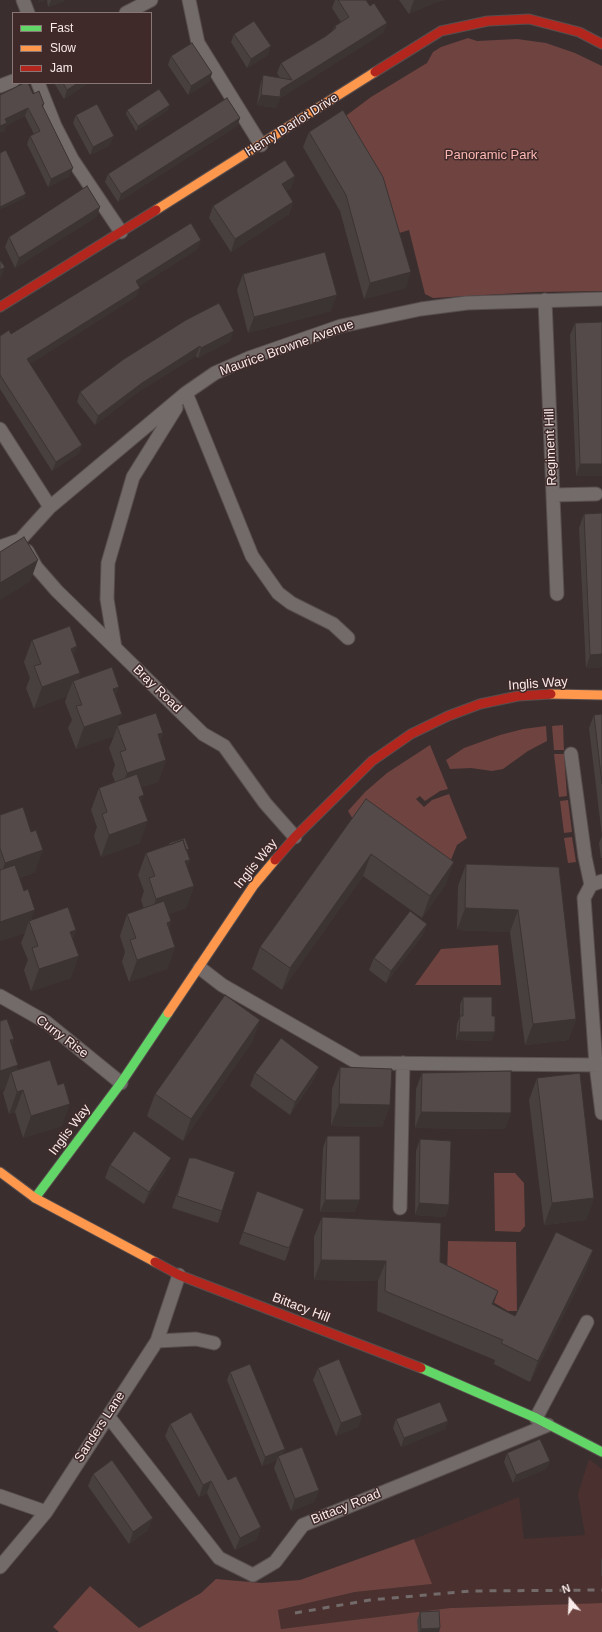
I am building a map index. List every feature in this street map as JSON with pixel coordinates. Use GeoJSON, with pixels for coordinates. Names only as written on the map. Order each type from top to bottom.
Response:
{"type":"FeatureCollection","features":[{"type":"Feature","properties":{"kind":"street"},"geometry":{"type":"LineString","coordinates":[[23,0],[28,12]]}},
{"type":"Feature","properties":{"kind":"street"},"geometry":{"type":"LineString","coordinates":[[128,12],[151,0]]}},
{"type":"Feature","properties":{"kind":"street"},"geometry":{"type":"LineString","coordinates":[[189,0],[198,43],[261,145]]}},
{"type":"Feature","properties":{"kind":"street","name":"Henry Darlot Drive"},"geometry":{"type":"LineString","coordinates":[[0,307],[442,31],[488,20],[529,18],[579,32],[602,44]]}},
{"type":"Feature","properties":{"kind":"street"},"geometry":{"type":"LineString","coordinates":[[0,86],[12,81]]}},
{"type":"Feature","properties":{"kind":"street"},"geometry":{"type":"LineString","coordinates":[[38,84],[72,159],[121,232]]}},
{"type":"Feature","properties":{"kind":"street","name":"Maurice Browne Avenue"},"geometry":{"type":"LineString","coordinates":[[186,393],[216,373],[248,358],[341,326],[438,306],[468,303],[602,299]]}},
{"type":"Feature","properties":{"kind":"street","name":"Regiment Hill"},"geometry":{"type":"LineString","coordinates":[[545,300],[557,594]]}},
{"type":"Feature","properties":{"kind":"street"},"geometry":{"type":"LineString","coordinates":[[0,547],[20,540],[50,507],[186,393]]}},
{"type":"Feature","properties":{"kind":"street"},"geometry":{"type":"LineString","coordinates":[[186,393],[252,556],[278,593],[291,603],[333,624],[348,638]]}},
{"type":"Feature","properties":{"kind":"street"},"geometry":{"type":"LineString","coordinates":[[115,648],[107,599],[108,563],[133,477],[167,419],[186,393]]}},
{"type":"Feature","properties":{"kind":"street"},"geometry":{"type":"LineString","coordinates":[[0,429],[50,507]]}},
{"type":"Feature","properties":{"kind":"street"},"geometry":{"type":"LineString","coordinates":[[553,495],[596,494]]}},
{"type":"Feature","properties":{"kind":"street","name":"Bray Road"},"geometry":{"type":"LineString","coordinates":[[20,540],[36,567],[47,581],[203,734],[224,746],[265,803],[295,837]]}},
{"type":"Feature","properties":{"kind":"street","name":"Inglis Way"},"geometry":{"type":"LineString","coordinates":[[35,1198],[121,1083],[254,886],[295,837],[372,761],[410,734],[448,716],[480,704],[518,696],[561,694],[602,695]]}},
{"type":"Feature","properties":{"kind":"street"},"geometry":{"type":"LineString","coordinates":[[571,754],[585,857],[596,883],[584,898],[602,1113]]}},
{"type":"Feature","properties":{"kind":"street"},"geometry":{"type":"LineString","coordinates":[[200,968],[222,985],[358,1063],[599,1065]]}},
{"type":"Feature","properties":{"kind":"street","name":"Curry Rise"},"geometry":{"type":"LineString","coordinates":[[0,996],[46,1022],[121,1083]]}},
{"type":"Feature","properties":{"kind":"street"},"geometry":{"type":"LineString","coordinates":[[400,1208],[403,1063]]}},
{"type":"Feature","properties":{"kind":"street","name":"Bittacy Hill"},"geometry":{"type":"LineString","coordinates":[[0,1172],[35,1198],[179,1275],[435,1373],[536,1418],[602,1452]]}},
{"type":"Feature","properties":{"kind":"street","name":"Sanders Lane"},"geometry":{"type":"LineString","coordinates":[[0,1567],[46,1512],[157,1341],[179,1275]]}},
{"type":"Feature","properties":{"kind":"street"},"geometry":{"type":"LineString","coordinates":[[536,1418],[587,1322]]}},
{"type":"Feature","properties":{"kind":"street"},"geometry":{"type":"LineString","coordinates":[[157,1341],[196,1339],[214,1343]]}},
{"type":"Feature","properties":{"kind":"street","name":"Bittacy Road"},"geometry":{"type":"LineString","coordinates":[[108,1416],[219,1558],[253,1575],[275,1562],[303,1525],[548,1425]]}},
{"type":"Feature","properties":{"kind":"street"},"geometry":{"type":"LineString","coordinates":[[0,1496],[46,1512]]}},
{"type":"Feature","properties":{"kind":"shaded area"},"geometry":{"type":"Polygon","coordinates":[[[589,1459],[602,1469],[602,1603],[450,1608],[281,1629],[278,1610],[355,1592],[431,1584],[414,1539],[519,1497],[524,1539],[585,1535],[578,1494],[589,1459]]]}},
{"type":"Feature","properties":{"kind":"green space","name":"Panoramic Park"},"geometry":{"type":"Polygon","coordinates":[[[468,38],[477,41],[517,39],[546,43],[575,53],[602,66],[602,291],[536,292],[433,298],[425,294],[409,230],[396,234],[343,118],[371,97],[427,63],[433,52],[441,47],[468,38]]]}},
{"type":"Feature","properties":{"kind":"green space"},"geometry":{"type":"Polygon","coordinates":[[[563,725],[564,750],[554,750],[552,726],[563,725]]]}},
{"type":"Feature","properties":{"kind":"green space"},"geometry":{"type":"Polygon","coordinates":[[[546,726],[547,741],[528,751],[503,769],[492,771],[471,768],[450,769],[446,760],[464,748],[500,735],[523,729],[546,726]]]}},
{"type":"Feature","properties":{"kind":"green space"},"geometry":{"type":"Polygon","coordinates":[[[430,745],[448,789],[440,791],[425,801],[420,796],[416,799],[424,807],[432,800],[449,794],[467,838],[457,845],[444,877],[354,821],[348,811],[365,792],[387,773],[430,745]]]}},
{"type":"Feature","properties":{"kind":"green space"},"geometry":{"type":"Polygon","coordinates":[[[554,754],[564,754],[567,796],[559,797],[554,754]]]}},
{"type":"Feature","properties":{"kind":"green space"},"geometry":{"type":"Polygon","coordinates":[[[568,800],[572,832],[564,833],[560,801],[568,800]]]}},
{"type":"Feature","properties":{"kind":"green space"},"geometry":{"type":"Polygon","coordinates":[[[572,837],[576,862],[568,863],[564,838],[572,837]]]}},
{"type":"Feature","properties":{"kind":"green space"},"geometry":{"type":"Polygon","coordinates":[[[498,945],[501,985],[415,985],[441,949],[498,945]]]}},
{"type":"Feature","properties":{"kind":"green space"},"geometry":{"type":"Polygon","coordinates":[[[494,1173],[515,1173],[524,1183],[525,1226],[520,1232],[495,1231],[494,1173]]]}},
{"type":"Feature","properties":{"kind":"green space"},"geometry":{"type":"Polygon","coordinates":[[[448,1241],[516,1242],[517,1311],[508,1311],[447,1275],[448,1241]]]}},
{"type":"Feature","properties":{"kind":"green space"},"geometry":{"type":"Polygon","coordinates":[[[414,1539],[432,1584],[355,1592],[278,1610],[281,1629],[450,1608],[602,1603],[602,1632],[59,1632],[53,1627],[90,1586],[139,1628],[201,1593],[216,1579],[262,1583],[300,1580],[414,1539]]]}},
{"type":"Feature","properties":{"kind":"building"},"geometry":{"type":"Polygon","coordinates":[[[338,0],[366,0],[370,6],[374,3],[387,23],[281,89],[280,97],[261,95],[263,75],[292,80],[281,63],[326,36],[336,28],[335,26],[349,17],[338,0]]]}},
{"type":"Feature","properties":{"kind":"building"},"geometry":{"type":"Polygon","coordinates":[[[254,21],[271,46],[251,59],[234,34],[254,21]]]}},
{"type":"Feature","properties":{"kind":"building"},"geometry":{"type":"Polygon","coordinates":[[[192,43],[212,73],[191,86],[171,56],[192,43]]]}},
{"type":"Feature","properties":{"kind":"building"},"geometry":{"type":"Polygon","coordinates":[[[22,84],[28,84],[33,94],[39,91],[44,104],[42,105],[73,168],[51,179],[30,136],[40,131],[28,108],[5,119],[7,123],[0,126],[0,95],[22,84]]]}},
{"type":"Feature","properties":{"kind":"building"},"geometry":{"type":"Polygon","coordinates":[[[64,84],[76,84],[67,90],[64,84]]]}},
{"type":"Feature","properties":{"kind":"building"},"geometry":{"type":"Polygon","coordinates":[[[159,89],[170,105],[138,126],[127,110],[159,89]]]}},
{"type":"Feature","properties":{"kind":"building"},"geometry":{"type":"Polygon","coordinates":[[[227,98],[240,118],[121,194],[108,174],[227,98]]]}},
{"type":"Feature","properties":{"kind":"building"},"geometry":{"type":"Polygon","coordinates":[[[97,104],[114,136],[93,147],[76,115],[97,104]]]}},
{"type":"Feature","properties":{"kind":"building"},"geometry":{"type":"Polygon","coordinates":[[[343,110],[383,177],[411,272],[370,283],[346,195],[309,132],[343,110]]]}},
{"type":"Feature","properties":{"kind":"building"},"geometry":{"type":"Polygon","coordinates":[[[6,150],[26,194],[0,207],[0,153],[6,150]]]}},
{"type":"Feature","properties":{"kind":"building"},"geometry":{"type":"Polygon","coordinates":[[[285,160],[295,176],[282,184],[293,202],[235,239],[213,206],[285,160]]]}},
{"type":"Feature","properties":{"kind":"building"},"geometry":{"type":"Polygon","coordinates":[[[87,186],[100,207],[19,258],[9,237],[87,186]]]}},
{"type":"Feature","properties":{"kind":"building"},"geometry":{"type":"Polygon","coordinates":[[[191,223],[201,240],[136,281],[140,288],[27,359],[82,445],[56,462],[0,375],[0,336],[9,330],[11,334],[191,223]]]}},
{"type":"Feature","properties":{"kind":"building"},"geometry":{"type":"Polygon","coordinates":[[[325,252],[337,295],[254,317],[243,274],[325,252]]]}},
{"type":"Feature","properties":{"kind":"building"},"geometry":{"type":"Polygon","coordinates":[[[0,260],[5,267],[0,270],[0,260]]]}},
{"type":"Feature","properties":{"kind":"building"},"geometry":{"type":"Polygon","coordinates":[[[219,303],[234,331],[201,348],[200,346],[142,383],[98,416],[80,392],[124,359],[186,320],[219,303]]]}},
{"type":"Feature","properties":{"kind":"building"},"geometry":{"type":"Polygon","coordinates":[[[602,322],[602,464],[580,464],[575,323],[602,322]]]}},
{"type":"Feature","properties":{"kind":"building"},"geometry":{"type":"Polygon","coordinates":[[[602,513],[602,654],[590,655],[584,514],[602,513]]]}},
{"type":"Feature","properties":{"kind":"building"},"geometry":{"type":"Polygon","coordinates":[[[24,537],[38,560],[0,583],[0,552],[24,537]]]}},
{"type":"Feature","properties":{"kind":"building"},"geometry":{"type":"Polygon","coordinates":[[[70,626],[77,646],[71,649],[80,673],[42,687],[34,666],[41,664],[32,640],[70,626]]]}},
{"type":"Feature","properties":{"kind":"building"},"geometry":{"type":"Polygon","coordinates":[[[112,667],[119,687],[113,689],[122,714],[84,727],[76,706],[82,705],[73,681],[112,667]]]}},
{"type":"Feature","properties":{"kind":"building"},"geometry":{"type":"Polygon","coordinates":[[[156,713],[163,733],[158,734],[166,760],[127,773],[120,752],[126,750],[117,726],[156,713]]]}},
{"type":"Feature","properties":{"kind":"building"},"geometry":{"type":"Polygon","coordinates":[[[602,714],[602,784],[594,715],[602,714]]]}},
{"type":"Feature","properties":{"kind":"building"},"geometry":{"type":"Polygon","coordinates":[[[137,774],[144,795],[139,797],[148,821],[109,835],[102,814],[107,812],[99,788],[137,774]]]}},
{"type":"Feature","properties":{"kind":"building"},"geometry":{"type":"Polygon","coordinates":[[[366,799],[454,862],[430,896],[371,854],[290,968],[260,947],[366,799]]]}},
{"type":"Feature","properties":{"kind":"building"},"geometry":{"type":"Polygon","coordinates":[[[23,807],[31,832],[36,830],[43,850],[5,863],[0,848],[0,815],[23,807]]]}},
{"type":"Feature","properties":{"kind":"building"},"geometry":{"type":"Polygon","coordinates":[[[185,838],[189,849],[186,850],[183,840],[170,845],[169,843],[185,838]]]}},
{"type":"Feature","properties":{"kind":"building"},"geometry":{"type":"Polygon","coordinates":[[[183,840],[190,860],[185,861],[194,886],[156,899],[149,878],[155,876],[146,853],[183,840]]]}},
{"type":"Feature","properties":{"kind":"building"},"geometry":{"type":"Polygon","coordinates":[[[466,864],[559,867],[576,1019],[533,1024],[518,910],[465,908],[466,864]]]}},
{"type":"Feature","properties":{"kind":"building"},"geometry":{"type":"Polygon","coordinates":[[[15,865],[24,891],[28,889],[35,910],[0,922],[0,870],[15,865]]]}},
{"type":"Feature","properties":{"kind":"building"},"geometry":{"type":"Polygon","coordinates":[[[164,901],[171,921],[167,923],[175,947],[137,960],[130,940],[136,938],[127,914],[164,901]]]}},
{"type":"Feature","properties":{"kind":"building"},"geometry":{"type":"Polygon","coordinates":[[[68,907],[76,930],[70,932],[79,956],[39,969],[32,948],[38,946],[29,921],[68,907]]]}},
{"type":"Feature","properties":{"kind":"building"},"geometry":{"type":"Polygon","coordinates":[[[410,911],[427,924],[391,971],[374,958],[410,911]]]}},
{"type":"Feature","properties":{"kind":"building"},"geometry":{"type":"Polygon","coordinates":[[[225,995],[260,1020],[191,1119],[155,1094],[225,995]]]}},
{"type":"Feature","properties":{"kind":"building"},"geometry":{"type":"Polygon","coordinates":[[[463,997],[492,997],[492,1016],[495,1016],[495,1032],[459,1032],[460,1016],[463,1016],[463,997]]]}},
{"type":"Feature","properties":{"kind":"building"},"geometry":{"type":"Polygon","coordinates":[[[7,1019],[14,1039],[10,1040],[18,1065],[0,1071],[0,1021],[7,1019]]]}},
{"type":"Feature","properties":{"kind":"building"},"geometry":{"type":"Polygon","coordinates":[[[281,1038],[319,1067],[295,1102],[255,1073],[281,1038]]]}},
{"type":"Feature","properties":{"kind":"building"},"geometry":{"type":"Polygon","coordinates":[[[50,1060],[58,1085],[64,1083],[70,1104],[31,1116],[23,1090],[17,1092],[11,1072],[50,1060]]]}},
{"type":"Feature","properties":{"kind":"building"},"geometry":{"type":"Polygon","coordinates":[[[340,1067],[392,1069],[390,1105],[339,1104],[340,1067]]]}},
{"type":"Feature","properties":{"kind":"building"},"geometry":{"type":"Polygon","coordinates":[[[511,1071],[511,1113],[421,1112],[422,1073],[511,1071]]]}},
{"type":"Feature","properties":{"kind":"building"},"geometry":{"type":"Polygon","coordinates":[[[580,1073],[594,1198],[552,1203],[537,1078],[580,1073]]]}},
{"type":"Feature","properties":{"kind":"building"},"geometry":{"type":"Polygon","coordinates":[[[134,1131],[171,1158],[149,1192],[110,1165],[134,1131]]]}},
{"type":"Feature","properties":{"kind":"building"},"geometry":{"type":"Polygon","coordinates":[[[327,1136],[360,1136],[360,1200],[325,1200],[327,1136]]]}},
{"type":"Feature","properties":{"kind":"building"},"geometry":{"type":"Polygon","coordinates":[[[420,1139],[451,1141],[449,1205],[419,1203],[420,1139]]]}},
{"type":"Feature","properties":{"kind":"building"},"geometry":{"type":"Polygon","coordinates":[[[189,1158],[195,1158],[235,1172],[222,1211],[177,1196],[189,1158]]]}},
{"type":"Feature","properties":{"kind":"building"},"geometry":{"type":"Polygon","coordinates":[[[257,1191],[304,1209],[289,1248],[243,1232],[257,1191]]]}},
{"type":"Feature","properties":{"kind":"building"},"geometry":{"type":"Polygon","coordinates":[[[322,1217],[441,1223],[440,1262],[498,1291],[492,1304],[515,1316],[556,1232],[593,1250],[538,1361],[501,1343],[503,1340],[385,1291],[386,1261],[321,1260],[322,1217]]]}},
{"type":"Feature","properties":{"kind":"building"},"geometry":{"type":"Polygon","coordinates":[[[339,1359],[362,1415],[341,1423],[318,1368],[339,1359]]]}},
{"type":"Feature","properties":{"kind":"building"},"geometry":{"type":"Polygon","coordinates":[[[250,1364],[285,1449],[265,1457],[230,1372],[250,1364]]]}},
{"type":"Feature","properties":{"kind":"building"},"geometry":{"type":"Polygon","coordinates":[[[440,1402],[448,1421],[404,1438],[396,1419],[440,1402]]]}},
{"type":"Feature","properties":{"kind":"building"},"geometry":{"type":"Polygon","coordinates":[[[191,1412],[228,1480],[236,1476],[261,1527],[240,1538],[211,1481],[203,1485],[170,1424],[191,1412]]]}},
{"type":"Feature","properties":{"kind":"building"},"geometry":{"type":"Polygon","coordinates":[[[540,1439],[550,1461],[516,1475],[507,1453],[540,1439]]]}},
{"type":"Feature","properties":{"kind":"building"},"geometry":{"type":"Polygon","coordinates":[[[302,1447],[319,1490],[295,1499],[278,1456],[302,1447]]]}},
{"type":"Feature","properties":{"kind":"building"},"geometry":{"type":"Polygon","coordinates":[[[112,1460],[153,1518],[133,1532],[93,1474],[112,1460]]]}},
{"type":"Feature","properties":{"kind":"building"},"geometry":{"type":"Polygon","coordinates":[[[439,1611],[440,1628],[421,1629],[420,1612],[439,1611]]]}},
{"type":"Feature","properties":{"kind":"railway"},"geometry":{"type":"LineString","coordinates":[[295,1613],[370,1600],[470,1591],[602,1590]]}},
{"type":"Feature","properties":{"kind":"traffic: fast"},"geometry":{"type":"LineString","coordinates":[[35,1198],[121,1083],[168,1013]]}},
{"type":"Feature","properties":{"kind":"traffic: fast"},"geometry":{"type":"LineString","coordinates":[[421,1368],[536,1418],[602,1452]]}},
{"type":"Feature","properties":{"kind":"traffic: slow"},"geometry":{"type":"LineString","coordinates":[[156,210],[375,72]]}},
{"type":"Feature","properties":{"kind":"traffic: slow"},"geometry":{"type":"LineString","coordinates":[[551,694],[602,695]]}},
{"type":"Feature","properties":{"kind":"traffic: slow"},"geometry":{"type":"LineString","coordinates":[[168,1013],[254,885],[275,860]]}},
{"type":"Feature","properties":{"kind":"traffic: slow"},"geometry":{"type":"LineString","coordinates":[[0,1172],[35,1198],[155,1262]]}},
{"type":"Feature","properties":{"kind":"traffic: jam"},"geometry":{"type":"LineString","coordinates":[[375,72],[441,31],[488,21],[529,19],[579,32],[602,44]]}},
{"type":"Feature","properties":{"kind":"traffic: jam"},"geometry":{"type":"LineString","coordinates":[[0,307],[156,210]]}},
{"type":"Feature","properties":{"kind":"traffic: jam"},"geometry":{"type":"LineString","coordinates":[[275,860],[295,837],[372,761],[411,734],[448,716],[480,704],[518,696],[551,694]]}},
{"type":"Feature","properties":{"kind":"traffic: jam"},"geometry":{"type":"LineString","coordinates":[[155,1262],[179,1275],[421,1368]]}}]}
